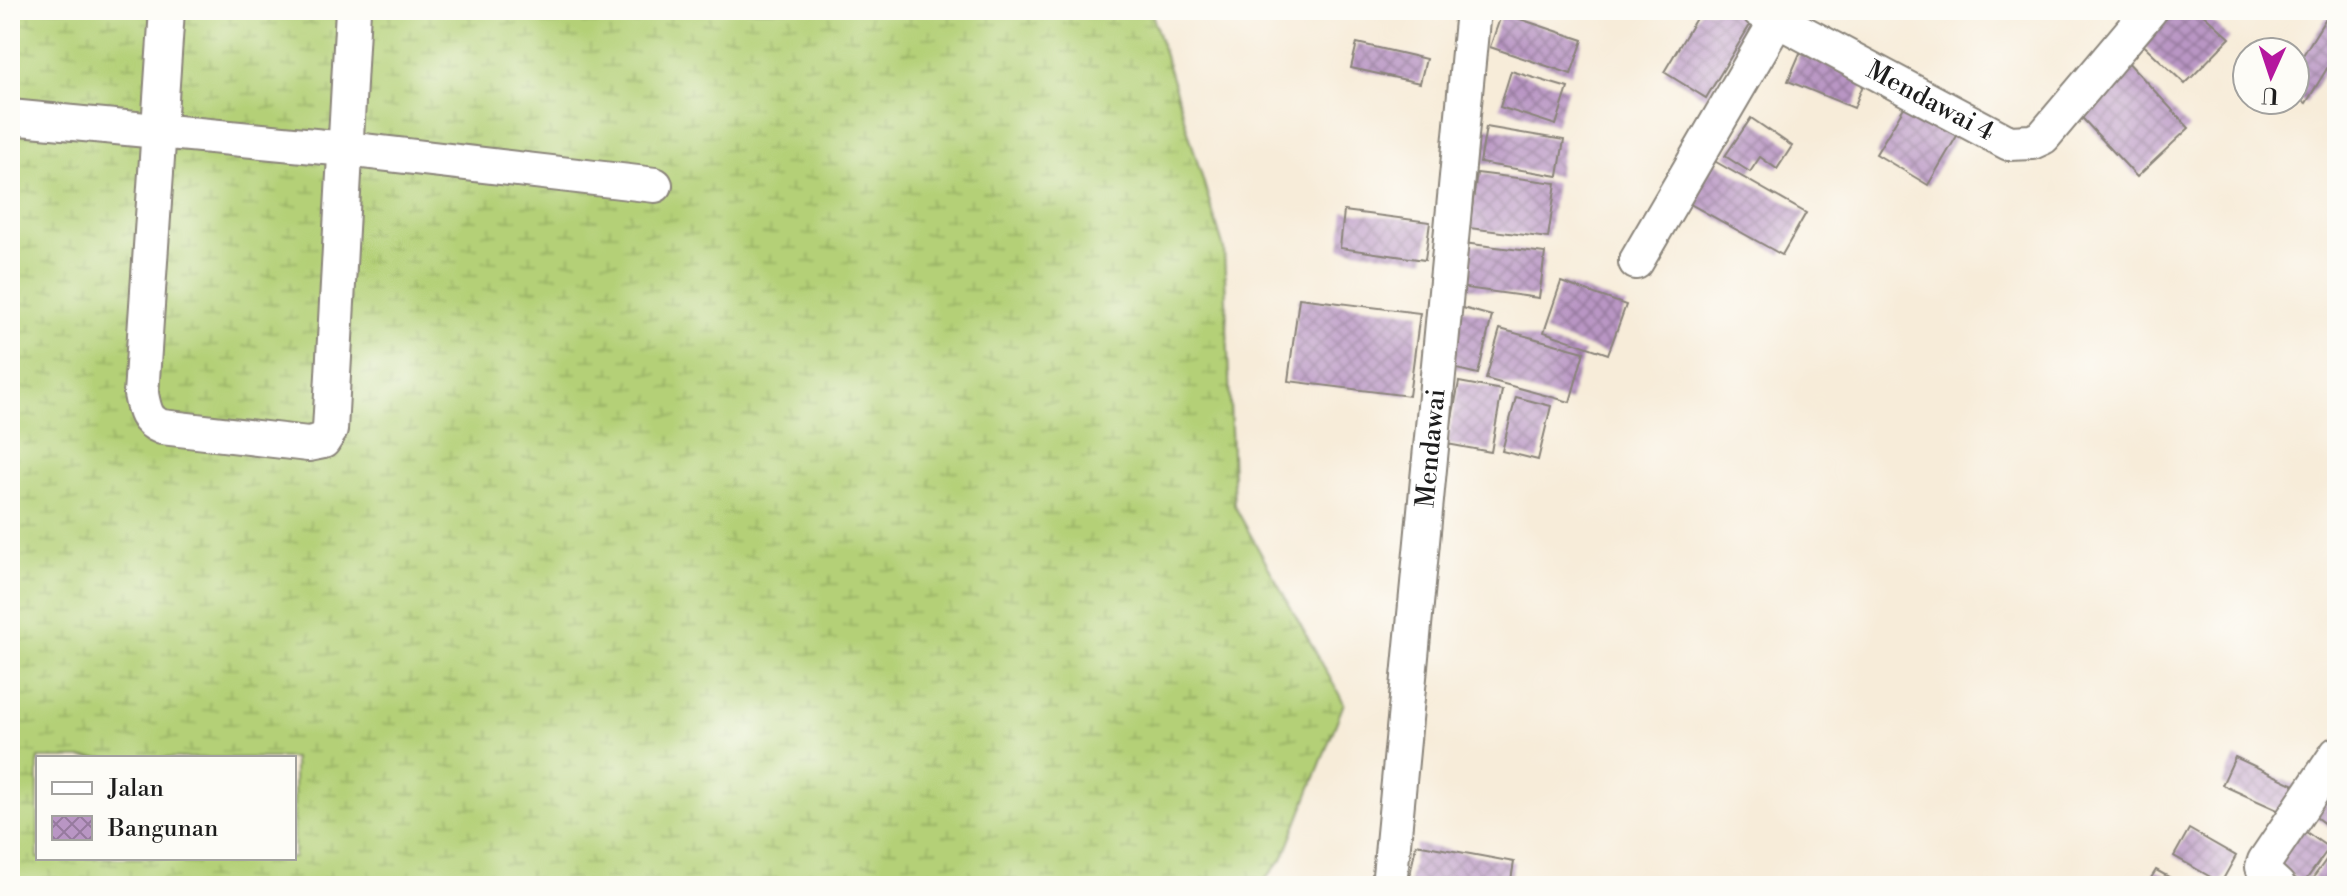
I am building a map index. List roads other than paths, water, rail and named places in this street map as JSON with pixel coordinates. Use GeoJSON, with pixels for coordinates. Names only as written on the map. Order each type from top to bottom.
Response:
{"type":"FeatureCollection","features":[{"type":"Feature","properties":{"kind":"street"},"geometry":{"type":"LineString","coordinates":[[167,10],[141,394],[144,411],[151,423],[162,427],[308,444],[323,441],[330,430],[353,10]]}},
{"type":"Feature","properties":{"kind":"street","name":"Mendawai"},"geometry":{"type":"LineString","coordinates":[[1389,886],[1473,10]]}},
{"type":"Feature","properties":{"kind":"street","name":"Mendawai 4"},"geometry":{"type":"LineString","coordinates":[[1768,15],[2009,143],[2021,144],[2043,137],[2150,10]]}},
{"type":"Feature","properties":{"kind":"street"},"geometry":{"type":"LineString","coordinates":[[1636,262],[1768,15]]}},
{"type":"Feature","properties":{"kind":"street"},"geometry":{"type":"LineString","coordinates":[[10,117],[346,149],[655,185]]}},
{"type":"Feature","properties":{"kind":"street"},"geometry":{"type":"LineString","coordinates":[[2278,886],[2266,875],[2263,867],[2265,861],[2337,754]]}}]}
